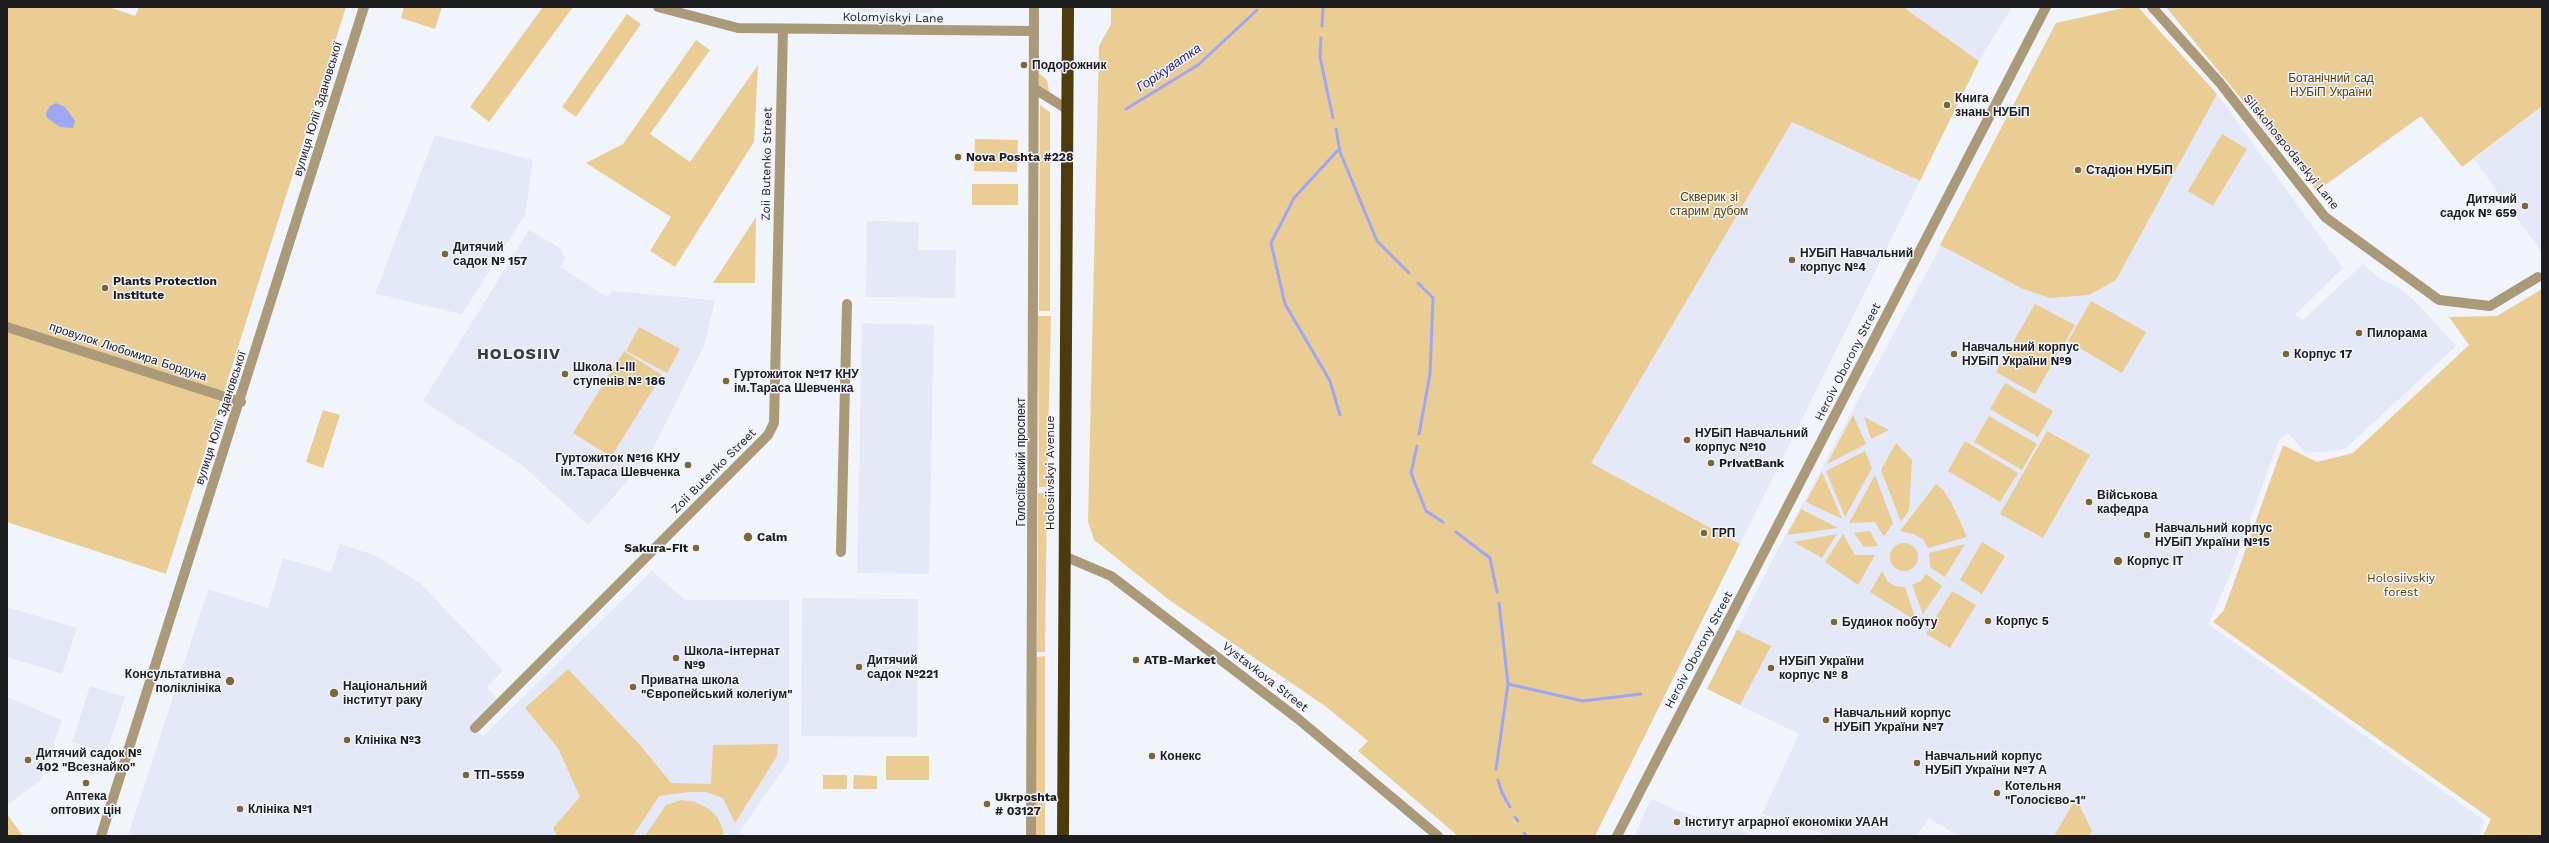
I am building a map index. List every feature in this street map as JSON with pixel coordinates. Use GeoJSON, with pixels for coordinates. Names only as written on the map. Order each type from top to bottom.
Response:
{"type":"FeatureCollection","features":[{"type":"Feature","properties":{"kind":"highway","name":"Holosiivskyi Avenue"},"geometry":{"type":"LineString","coordinates":[[1063,836],[1068,7]]}},
{"type":"Feature","properties":{"kind":"street","name":"вулиця Юлії Здановської"},"geometry":{"type":"LineString","coordinates":[[101,836],[241,402],[364,7]]}},
{"type":"Feature","properties":{"kind":"street","name":"Kolomyiskyi Lane"},"geometry":{"type":"LineString","coordinates":[[658,7],[731,28],[783,30],[1034,31]]}},
{"type":"Feature","properties":{"kind":"street"},"geometry":{"type":"LineString","coordinates":[[1034,7],[1035,89],[1067,109]]}},
{"type":"Feature","properties":{"kind":"street","name":"Heroiv Oborony Street"},"geometry":{"type":"LineString","coordinates":[[1617,836],[2046,7]]}},
{"type":"Feature","properties":{"kind":"street","name":"Silskohospodarskyi Lane"},"geometry":{"type":"LineString","coordinates":[[2152,7],[2220,83],[2324,217],[2439,300],[2490,306],[2538,277]]}},
{"type":"Feature","properties":{"kind":"street","name":"Zoii Butenko Street"},"geometry":{"type":"LineString","coordinates":[[474,728],[768,435],[774,423],[783,30]]}},
{"type":"Feature","properties":{"kind":"street","name":"Голосіївський проспект"},"geometry":{"type":"LineString","coordinates":[[1031,836],[1035,89]]}},
{"type":"Feature","properties":{"kind":"street"},"geometry":{"type":"LineString","coordinates":[[841,552],[846,304]]}},
{"type":"Feature","properties":{"kind":"street","name":"провулок Любомира Бордуна"},"geometry":{"type":"LineString","coordinates":[[7,326],[241,402]]}},
{"type":"Feature","properties":{"kind":"street","name":"Vystavkova Street"},"geometry":{"type":"LineString","coordinates":[[1064,556],[1117,581],[1297,718],[1438,836]]}},
{"type":"Feature","properties":{"kind":"shaded area"},"geometry":{"type":"Polygon","coordinates":[[[858,7],[933,7],[933,13],[858,12],[858,7]]]}},
{"type":"Feature","properties":{"kind":"shaded area"},"geometry":{"type":"Polygon","coordinates":[[[1903,7],[2012,7],[1979,61],[1903,7]]]}},
{"type":"Feature","properties":{"kind":"shaded area"},"geometry":{"type":"Polygon","coordinates":[[[2128,7],[2138,7],[2217,94],[2343,268],[2295,315],[2303,320],[2363,264],[2380,279],[2398,287],[2418,304],[2456,346],[2345,449],[2306,454],[2288,433],[2279,440],[2229,578],[2208,624],[2485,821],[2478,836],[1958,836],[1929,818],[1917,836],[1831,836],[1762,814],[1799,734],[1707,689],[1775,555],[1945,238],[2056,23],[2128,7]]]}},
{"type":"Feature","properties":{"kind":"shaded area","name":"Дитячий садок № 659"},"geometry":{"type":"Polygon","coordinates":[[[2542,106],[2542,253],[2474,159],[2542,106]]]}},
{"type":"Feature","properties":{"kind":"shaded area"},"geometry":{"type":"Polygon","coordinates":[[[1792,122],[1920,181],[1740,544],[1590,463],[1792,122]]]}},
{"type":"Feature","properties":{"kind":"shaded area","name":"Дитячий садок № 157"},"geometry":{"type":"Polygon","coordinates":[[[435,135],[533,160],[525,215],[462,314],[375,294],[435,135]]]}},
{"type":"Feature","properties":{"kind":"shaded area"},"geometry":{"type":"Polygon","coordinates":[[[867,221],[919,222],[918,250],[956,250],[955,298],[866,297],[867,221]]]}},
{"type":"Feature","properties":{"kind":"shaded area","name":"Школа І-ІІІ ступенів № 186"},"geometry":{"type":"Polygon","coordinates":[[[529,230],[560,248],[565,259],[560,267],[607,297],[612,291],[715,300],[704,346],[649,457],[588,525],[522,465],[423,401],[529,230]]]}},
{"type":"Feature","properties":{"kind":"shaded area"},"geometry":{"type":"Polygon","coordinates":[[[862,323],[934,325],[929,574],[857,573],[862,323]]]}},
{"type":"Feature","properties":{"kind":"shaded area"},"geometry":{"type":"Polygon","coordinates":[[[340,544],[376,556],[420,583],[503,670],[487,687],[497,699],[471,724],[483,736],[652,571],[685,600],[789,600],[789,761],[740,831],[746,836],[128,836],[208,589],[268,608],[283,558],[331,572],[340,544]]]}},
{"type":"Feature","properties":{"kind":"shaded area","name":"Дитячий садок №221"},"geometry":{"type":"Polygon","coordinates":[[[802,598],[918,599],[917,737],[801,736],[802,598]]]}},
{"type":"Feature","properties":{"kind":"shaded area"},"geometry":{"type":"Polygon","coordinates":[[[7,607],[77,628],[62,674],[7,657],[7,607]]]}},
{"type":"Feature","properties":{"kind":"shaded area"},"geometry":{"type":"Polygon","coordinates":[[[90,686],[125,697],[106,753],[72,742],[90,686]]]}},
{"type":"Feature","properties":{"kind":"shaded area","name":"Дитячий садок № 402 \"Всезнайко\""},"geometry":{"type":"Polygon","coordinates":[[[7,697],[62,720],[41,780],[7,805],[7,697]]]}},
{"type":"Feature","properties":{"kind":"shaded area","name":"Інститут аграрної економіки УААН"},"geometry":{"type":"Polygon","coordinates":[[[1651,799],[1676,810],[1757,836],[1634,836],[1651,799]]]}},
{"type":"Feature","properties":{"kind":"green space"},"geometry":{"type":"Polygon","coordinates":[[[7,7],[109,7],[135,16],[139,7],[346,7],[166,574],[7,522],[7,7]]]}},
{"type":"Feature","properties":{"kind":"green space"},"geometry":{"type":"Polygon","coordinates":[[[404,7],[442,7],[435,29],[401,18],[404,7]]]}},
{"type":"Feature","properties":{"kind":"green space"},"geometry":{"type":"Polygon","coordinates":[[[543,7],[573,7],[489,122],[470,107],[543,7]]]}},
{"type":"Feature","properties":{"kind":"green space","name":"Скверик зі старим дубом"},"geometry":{"type":"Polygon","coordinates":[[[1111,7],[1903,7],[1979,61],[1920,181],[1792,122],[1591,463],[1740,544],[1595,836],[1458,836],[1358,751],[1368,741],[1325,706],[1168,599],[1094,540],[1088,521],[1099,46],[1111,24],[1111,7]]]}},
{"type":"Feature","properties":{"kind":"green space","name":"Стадіон НУБіП"},"geometry":{"type":"Polygon","coordinates":[[[2128,7],[2138,7],[2217,94],[2116,280],[2089,295],[2050,298],[2021,288],[1940,245],[2056,23],[2128,7]]]}},
{"type":"Feature","properties":{"kind":"green space","name":"Ботанічний сад НУБіП України"},"geometry":{"type":"Polygon","coordinates":[[[2166,7],[2542,7],[2542,106],[2462,167],[2421,116],[2317,191],[2166,7]]]}},
{"type":"Feature","properties":{"kind":"green space"},"geometry":{"type":"Polygon","coordinates":[[[627,14],[641,24],[576,117],[562,107],[627,14]]]}},
{"type":"Feature","properties":{"kind":"green space"},"geometry":{"type":"Polygon","coordinates":[[[696,40],[710,50],[650,134],[690,162],[758,65],[754,142],[675,267],[650,251],[671,217],[586,163],[623,144],[696,40]]]}},
{"type":"Feature","properties":{"kind":"green space"},"geometry":{"type":"Polygon","coordinates":[[[1039,73],[1047,80],[1050,96],[1039,89],[1039,73]]]}},
{"type":"Feature","properties":{"kind":"green space"},"geometry":{"type":"Polygon","coordinates":[[[1040,105],[1050,112],[1050,311],[1039,311],[1040,105]]]}},
{"type":"Feature","properties":{"kind":"green space"},"geometry":{"type":"Polygon","coordinates":[[[2222,134],[2247,149],[2213,206],[2188,191],[2222,134]]]}},
{"type":"Feature","properties":{"kind":"green space"},"geometry":{"type":"Polygon","coordinates":[[[975,139],[1018,140],[1017,172],[974,171],[975,139]]]}},
{"type":"Feature","properties":{"kind":"green space"},"geometry":{"type":"Polygon","coordinates":[[[972,184],[1018,184],[1018,205],[972,205],[972,184]]]}},
{"type":"Feature","properties":{"kind":"green space"},"geometry":{"type":"Polygon","coordinates":[[[756,217],[755,283],[713,283],[756,217]]]}},
{"type":"Feature","properties":{"kind":"green space","name":"Holosiivskiy forest"},"geometry":{"type":"Polygon","coordinates":[[[2542,289],[2542,836],[2483,836],[2491,819],[2213,622],[2224,610],[2283,445],[2317,462],[2353,453],[2469,345],[2449,317],[2497,316],[2542,289]]]}},
{"type":"Feature","properties":{"kind":"green space"},"geometry":{"type":"Polygon","coordinates":[[[2091,301],[2146,332],[2122,373],[2068,341],[2091,301]]]}},
{"type":"Feature","properties":{"kind":"green space"},"geometry":{"type":"Polygon","coordinates":[[[2035,304],[2075,325],[2035,394],[1996,372],[2035,304]]]}},
{"type":"Feature","properties":{"kind":"green space"},"geometry":{"type":"Polygon","coordinates":[[[1038,316],[1051,316],[1047,487],[1039,487],[1038,316]]]}},
{"type":"Feature","properties":{"kind":"green space"},"geometry":{"type":"Polygon","coordinates":[[[639,327],[680,349],[667,373],[626,351],[639,327]]]}},
{"type":"Feature","properties":{"kind":"green space"},"geometry":{"type":"Polygon","coordinates":[[[624,351],[662,375],[611,457],[573,433],[624,351]]]}},
{"type":"Feature","properties":{"kind":"green space"},"geometry":{"type":"Polygon","coordinates":[[[2005,383],[2053,411],[2038,437],[1990,409],[2005,383]]]}},
{"type":"Feature","properties":{"kind":"green space"},"geometry":{"type":"Polygon","coordinates":[[[323,410],[340,415],[323,468],[306,462],[323,410]]]}},
{"type":"Feature","properties":{"kind":"green space"},"geometry":{"type":"Polygon","coordinates":[[[1853,415],[1866,444],[1827,464],[1853,415]]]}},
{"type":"Feature","properties":{"kind":"green space"},"geometry":{"type":"Polygon","coordinates":[[[1989,416],[2037,444],[2022,470],[1974,442],[1989,416]]]}},
{"type":"Feature","properties":{"kind":"green space"},"geometry":{"type":"Polygon","coordinates":[[[1864,417],[1889,430],[1871,439],[1864,417]]]}},
{"type":"Feature","properties":{"kind":"green space"},"geometry":{"type":"Polygon","coordinates":[[[2047,431],[2090,455],[2043,538],[2000,514],[2047,431]]]}},
{"type":"Feature","properties":{"kind":"green space"},"geometry":{"type":"Polygon","coordinates":[[[1965,441],[2018,473],[2000,502],[1948,471],[1965,441]]]}},
{"type":"Feature","properties":{"kind":"green space"},"geometry":{"type":"Polygon","coordinates":[[[1896,443],[1912,460],[1909,510],[1901,522],[1881,470],[1896,443]]]}},
{"type":"Feature","properties":{"kind":"green space"},"geometry":{"type":"Polygon","coordinates":[[[1865,451],[1872,468],[1845,517],[1826,471],[1865,451]]]}},
{"type":"Feature","properties":{"kind":"green space"},"geometry":{"type":"Polygon","coordinates":[[[1822,472],[1842,519],[1806,502],[1822,472]]]}},
{"type":"Feature","properties":{"kind":"green space"},"geometry":{"type":"Polygon","coordinates":[[[1875,475],[1893,523],[1884,537],[1875,522],[1849,523],[1875,475]]]}},
{"type":"Feature","properties":{"kind":"green space"},"geometry":{"type":"Polygon","coordinates":[[[1936,484],[1944,491],[1952,504],[1967,537],[1928,548],[1923,539],[1913,534],[1900,531],[1936,484]]]}},
{"type":"Feature","properties":{"kind":"green space"},"geometry":{"type":"Polygon","coordinates":[[[1038,493],[1047,493],[1045,652],[1037,652],[1038,493]]]}},
{"type":"Feature","properties":{"kind":"green space"},"geometry":{"type":"Polygon","coordinates":[[[1801,509],[1838,528],[1787,535],[1801,509]]]}},
{"type":"Feature","properties":{"kind":"green space"},"geometry":{"type":"Polygon","coordinates":[[[1870,531],[1878,546],[1864,547],[1854,533],[1870,531]]]}},
{"type":"Feature","properties":{"kind":"green space"},"geometry":{"type":"Polygon","coordinates":[[[1837,534],[1822,558],[1794,542],[1837,534]]]}},
{"type":"Feature","properties":{"kind":"green space"},"geometry":{"type":"Polygon","coordinates":[[[1843,534],[1855,555],[1875,555],[1858,585],[1825,562],[1843,534]]]}},
{"type":"Feature","properties":{"kind":"green space"},"geometry":{"type":"Polygon","coordinates":[[[1982,542],[2005,556],[1982,594],[1960,580],[1982,542]]]}},
{"type":"Feature","properties":{"kind":"green space"},"geometry":{"type":"Polygon","coordinates":[[[1904,543],[1914,547],[1918,557],[1914,567],[1904,571],[1894,567],[1890,557],[1894,547],[1904,543]]]}},
{"type":"Feature","properties":{"kind":"green space"},"geometry":{"type":"Polygon","coordinates":[[[1965,544],[1945,577],[1930,567],[1929,553],[1965,544]]]}},
{"type":"Feature","properties":{"kind":"green space"},"geometry":{"type":"Polygon","coordinates":[[[1882,571],[1888,582],[1895,586],[1905,587],[1916,621],[1870,592],[1882,571]]]}},
{"type":"Feature","properties":{"kind":"green space"},"geometry":{"type":"Polygon","coordinates":[[[1926,574],[1942,586],[1923,614],[1912,585],[1921,581],[1926,574]]]}},
{"type":"Feature","properties":{"kind":"green space"},"geometry":{"type":"Polygon","coordinates":[[[1952,591],[1976,605],[1950,648],[1926,634],[1952,591]]]}},
{"type":"Feature","properties":{"kind":"green space"},"geometry":{"type":"Polygon","coordinates":[[[1737,630],[1771,646],[1740,705],[1707,689],[1737,630]]]}},
{"type":"Feature","properties":{"kind":"green space"},"geometry":{"type":"Polygon","coordinates":[[[1045,656],[1045,836],[1035,836],[1036,657],[1045,656]]]}},
{"type":"Feature","properties":{"kind":"green space"},"geometry":{"type":"Polygon","coordinates":[[[568,669],[640,745],[671,783],[711,784],[713,745],[778,744],[777,756],[735,823],[723,798],[706,792],[689,792],[659,796],[633,836],[557,836],[553,828],[580,797],[558,748],[525,708],[568,669]]]}},
{"type":"Feature","properties":{"kind":"green space"},"geometry":{"type":"Polygon","coordinates":[[[886,756],[929,756],[929,780],[886,780],[886,756]]]}},
{"type":"Feature","properties":{"kind":"green space"},"geometry":{"type":"Polygon","coordinates":[[[823,775],[847,775],[847,789],[823,789],[823,775]]]}},
{"type":"Feature","properties":{"kind":"green space"},"geometry":{"type":"Polygon","coordinates":[[[854,775],[877,776],[877,789],[853,789],[854,775]]]}},
{"type":"Feature","properties":{"kind":"green space"},"geometry":{"type":"Polygon","coordinates":[[[2076,798],[2092,831],[2089,836],[2054,836],[2076,798]]]}},
{"type":"Feature","properties":{"kind":"green space"},"geometry":{"type":"Polygon","coordinates":[[[681,800],[695,802],[709,809],[718,818],[723,830],[723,836],[645,836],[666,805],[681,800]]]}},
{"type":"Feature","properties":{"kind":"green space"},"geometry":{"type":"Polygon","coordinates":[[[7,814],[23,836],[7,836],[7,814]]]}},
{"type":"Feature","properties":{"kind":"water"},"geometry":{"type":"Polygon","coordinates":[[[56,103],[65,107],[75,121],[73,128],[60,127],[47,118],[46,113],[50,106],[56,103]]]}},
{"type":"Feature","properties":{"kind":"waterway"},"geometry":{"type":"LineString","coordinates":[[1322,26],[1323,7]]}},
{"type":"Feature","properties":{"kind":"waterway","name":"Горіхуватка"},"geometry":{"type":"LineString","coordinates":[[1126,109],[1198,65],[1257,10]]}},
{"type":"Feature","properties":{"kind":"waterway"},"geometry":{"type":"LineString","coordinates":[[1321,38],[1320,57],[1333,118]]}},
{"type":"Feature","properties":{"kind":"waterway"},"geometry":{"type":"LineString","coordinates":[[1336,129],[1340,152],[1377,241],[1409,273]]}},
{"type":"Feature","properties":{"kind":"waterway"},"geometry":{"type":"LineString","coordinates":[[1340,148],[1294,198],[1271,243],[1285,304],[1330,381],[1340,415]]}},
{"type":"Feature","properties":{"kind":"waterway"},"geometry":{"type":"LineString","coordinates":[[1418,283],[1433,298],[1430,374],[1419,434]]}},
{"type":"Feature","properties":{"kind":"waterway"},"geometry":{"type":"LineString","coordinates":[[1417,446],[1411,473],[1426,511],[1443,522]]}},
{"type":"Feature","properties":{"kind":"waterway"},"geometry":{"type":"LineString","coordinates":[[1456,532],[1490,558],[1497,592]]}},
{"type":"Feature","properties":{"kind":"waterway"},"geometry":{"type":"LineString","coordinates":[[1496,769],[1508,684],[1499,603]]}},
{"type":"Feature","properties":{"kind":"waterway"},"geometry":{"type":"LineString","coordinates":[[1508,684],[1583,701],[1641,694]]}},
{"type":"Feature","properties":{"kind":"waterway"},"geometry":{"type":"LineString","coordinates":[[1498,780],[1502,793],[1510,807]]}},
{"type":"Feature","properties":{"kind":"waterway"},"geometry":{"type":"LineString","coordinates":[[1515,817],[1518,821]]}},
{"type":"Feature","properties":{"kind":"place","name":"Подорожник"},"geometry":{"type":"Point","coordinates":[1024,65]}},
{"type":"Feature","properties":{"kind":"place","name":"Книга знань НУБіП"},"geometry":{"type":"Point","coordinates":[1947,105]}},
{"type":"Feature","properties":{"kind":"place","name":"Nova Poshta #228"},"geometry":{"type":"Point","coordinates":[958,157]}},
{"type":"Feature","properties":{"kind":"place","name":"Стадіон НУБіП"},"geometry":{"type":"Point","coordinates":[2078,170]}},
{"type":"Feature","properties":{"kind":"place","name":"Дитячий садок № 659"},"geometry":{"type":"Point","coordinates":[2525,206]}},
{"type":"Feature","properties":{"kind":"place","name":"Дитячий садок № 157"},"geometry":{"type":"Point","coordinates":[445,254]}},
{"type":"Feature","properties":{"kind":"place","name":"НУБіП Навчальний корпус №4"},"geometry":{"type":"Point","coordinates":[1792,260]}},
{"type":"Feature","properties":{"kind":"place","name":"Plants Protection Institute"},"geometry":{"type":"Point","coordinates":[105,288]}},
{"type":"Feature","properties":{"kind":"place","name":"Пилорама"},"geometry":{"type":"Point","coordinates":[2359,333]}},
{"type":"Feature","properties":{"kind":"place","name":"Навчальний корпус НУБіП України №9"},"geometry":{"type":"Point","coordinates":[1954,354]}},
{"type":"Feature","properties":{"kind":"place","name":"Корпус 17"},"geometry":{"type":"Point","coordinates":[2286,354]}},
{"type":"Feature","properties":{"kind":"place","name":"Школа І-ІІІ ступенів № 186"},"geometry":{"type":"Point","coordinates":[565,374]}},
{"type":"Feature","properties":{"kind":"place","name":"Гуртожиток №17 КНУ ім.Тараса Шевченка"},"geometry":{"type":"Point","coordinates":[726,381]}},
{"type":"Feature","properties":{"kind":"place","name":"НУБіП Навчальний корпус №10"},"geometry":{"type":"Point","coordinates":[1687,440]}},
{"type":"Feature","properties":{"kind":"place","name":"PrivatBank"},"geometry":{"type":"Point","coordinates":[1711,463]}},
{"type":"Feature","properties":{"kind":"place","name":"Гуртожиток №16 КНУ ім.Тараса Шевченка"},"geometry":{"type":"Point","coordinates":[688,465]}},
{"type":"Feature","properties":{"kind":"place","name":"Військова кафедра"},"geometry":{"type":"Point","coordinates":[2089,502]}},
{"type":"Feature","properties":{"kind":"place","name":"ГРП"},"geometry":{"type":"Point","coordinates":[1704,533]}},
{"type":"Feature","properties":{"kind":"place","name":"Навчальний корпус НУБіП України №15"},"geometry":{"type":"Point","coordinates":[2147,535]}},
{"type":"Feature","properties":{"kind":"place","name":"Calm"},"geometry":{"type":"Point","coordinates":[748,537]}},
{"type":"Feature","properties":{"kind":"place","name":"Sakura-Fit"},"geometry":{"type":"Point","coordinates":[696,548]}},
{"type":"Feature","properties":{"kind":"place","name":"Корпус ІТ"},"geometry":{"type":"Point","coordinates":[2118,561]}},
{"type":"Feature","properties":{"kind":"place","name":"Корпус 5"},"geometry":{"type":"Point","coordinates":[1988,621]}},
{"type":"Feature","properties":{"kind":"place","name":"Будинок побуту"},"geometry":{"type":"Point","coordinates":[1834,622]}},
{"type":"Feature","properties":{"kind":"place","name":"Школа-інтернат №9"},"geometry":{"type":"Point","coordinates":[676,658]}},
{"type":"Feature","properties":{"kind":"place","name":"ATB-Market"},"geometry":{"type":"Point","coordinates":[1136,660]}},
{"type":"Feature","properties":{"kind":"place","name":"Дитячий садок №221"},"geometry":{"type":"Point","coordinates":[859,667]}},
{"type":"Feature","properties":{"kind":"place","name":"НУБіП України корпус № 8"},"geometry":{"type":"Point","coordinates":[1771,668]}},
{"type":"Feature","properties":{"kind":"place","name":"Консультативна поліклініка"},"geometry":{"type":"Point","coordinates":[230,681]}},
{"type":"Feature","properties":{"kind":"place","name":"Приватна школа \"Європейський колегіум\""},"geometry":{"type":"Point","coordinates":[633,687]}},
{"type":"Feature","properties":{"kind":"place","name":"Національний інститут раку"},"geometry":{"type":"Point","coordinates":[334,693]}},
{"type":"Feature","properties":{"kind":"place","name":"Навчальний корпус НУБіП України №7"},"geometry":{"type":"Point","coordinates":[1826,720]}},
{"type":"Feature","properties":{"kind":"place","name":"Клініка №3"},"geometry":{"type":"Point","coordinates":[347,740]}},
{"type":"Feature","properties":{"kind":"place","name":"Конекс"},"geometry":{"type":"Point","coordinates":[1152,756]}},
{"type":"Feature","properties":{"kind":"place","name":"Дитячий садок № 402 \"Всезнайко\""},"geometry":{"type":"Point","coordinates":[28,760]}},
{"type":"Feature","properties":{"kind":"place","name":"Навчальний корпус НУБіП України №7 А"},"geometry":{"type":"Point","coordinates":[1917,763]}},
{"type":"Feature","properties":{"kind":"place","name":"ТП-5559"},"geometry":{"type":"Point","coordinates":[466,775]}},
{"type":"Feature","properties":{"kind":"place","name":"Аптека оптових цін"},"geometry":{"type":"Point","coordinates":[86,783]}},
{"type":"Feature","properties":{"kind":"place","name":"Котельня \"Голосієво-1\""},"geometry":{"type":"Point","coordinates":[1997,793]}},
{"type":"Feature","properties":{"kind":"place","name":"Ukrposhta # 03127"},"geometry":{"type":"Point","coordinates":[987,804]}},
{"type":"Feature","properties":{"kind":"place","name":"Клініка №1"},"geometry":{"type":"Point","coordinates":[240,809]}},
{"type":"Feature","properties":{"kind":"place","name":"Інститут аграрної економіки УААН"},"geometry":{"type":"Point","coordinates":[1677,822]}},
{"type":"Feature","properties":{"kind":"district","name":"HOLOSIIV"},"geometry":{"type":"Point","coordinates":[519,354]}}]}
